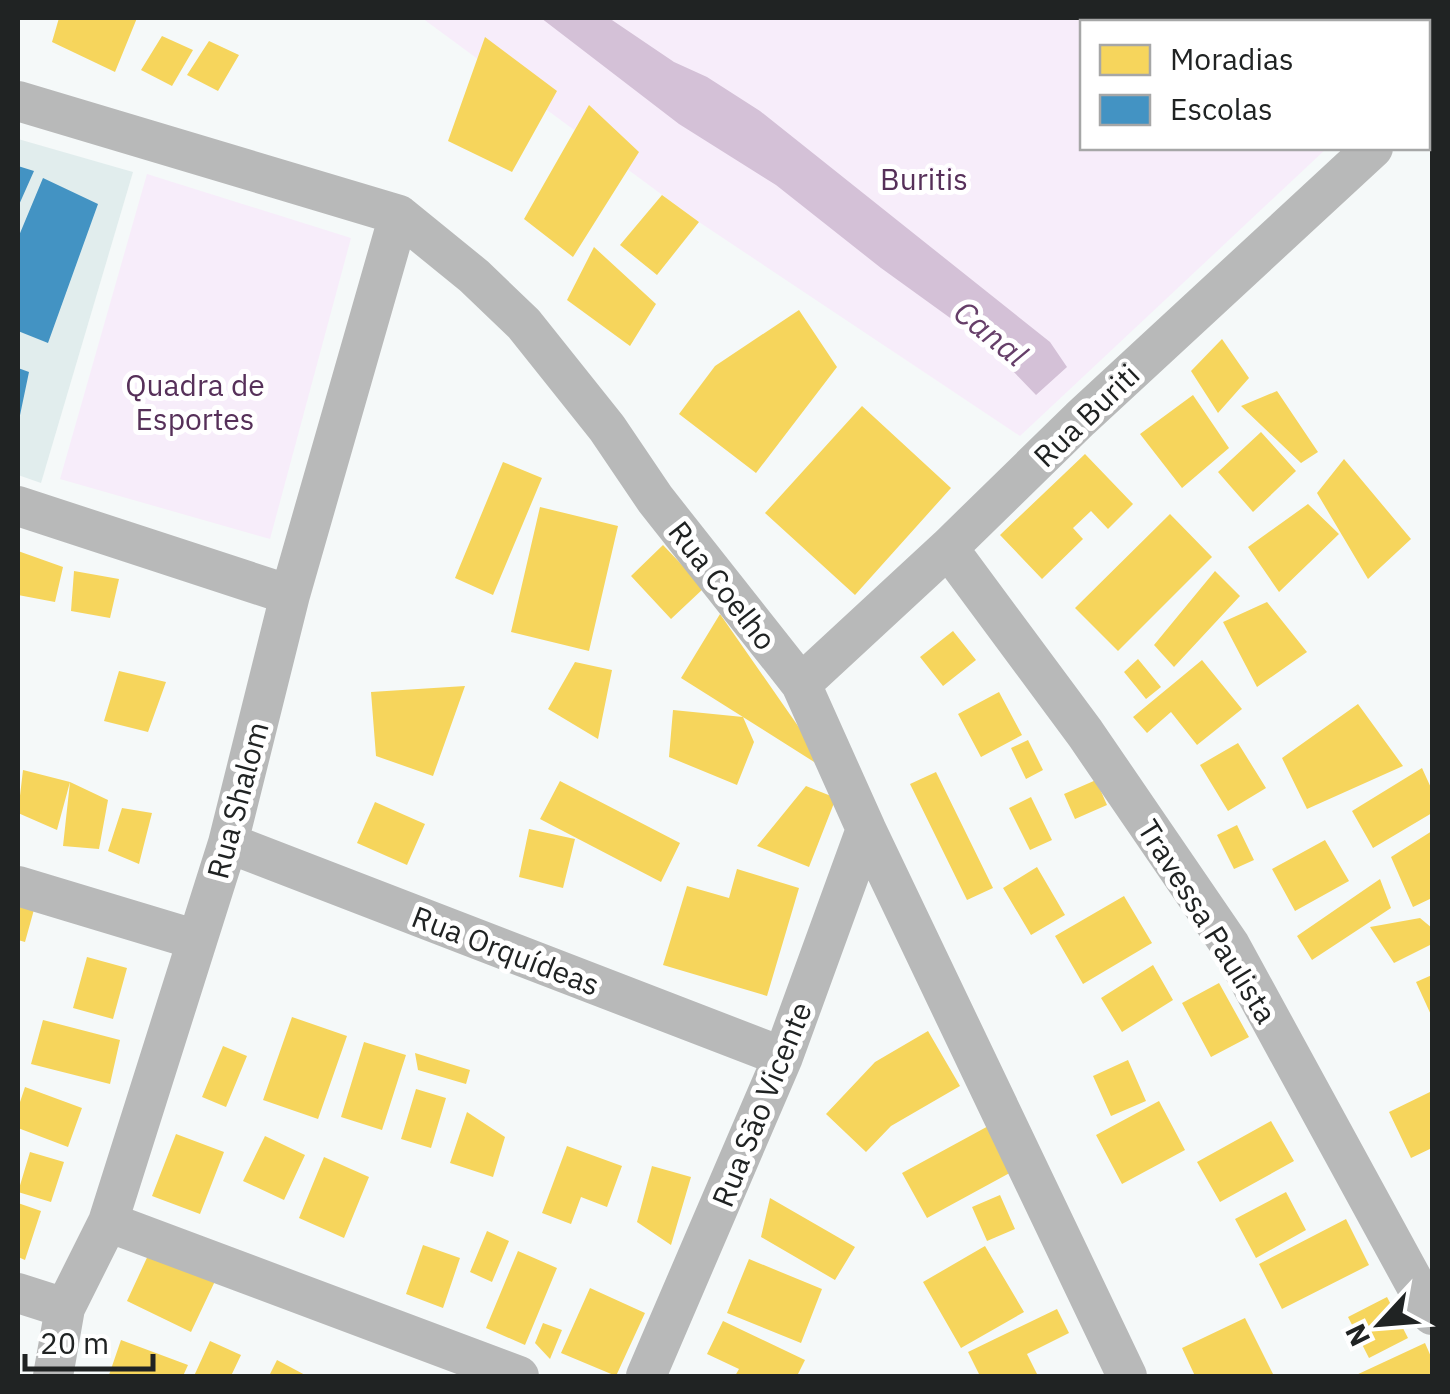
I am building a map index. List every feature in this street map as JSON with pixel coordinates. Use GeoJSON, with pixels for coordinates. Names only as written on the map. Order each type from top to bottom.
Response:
{"type":"FeatureCollection","features":[{"type":"Feature","properties":{"kind":"street","name":"Rua Coelho"},"geometry":{"type":"LineString","coordinates":[[18,101],[399,215],[474,276],[524,324],[801,684],[1127,1376]]}},
{"type":"Feature","properties":{"kind":"street","name":"Rua Buriti"},"geometry":{"type":"LineString","coordinates":[[801,684],[948,548],[1080,418],[1371,150]]}},
{"type":"Feature","properties":{"kind":"street","name":"Rua Shalom"},"geometry":{"type":"LineString","coordinates":[[53,1376],[65,1308],[108,1222],[228,844],[290,594],[399,215]]}},
{"type":"Feature","properties":{"kind":"street"},"geometry":{"type":"LineString","coordinates":[[18,506],[290,594]]}},
{"type":"Feature","properties":{"kind":"street","name":"Travessa Paulista"},"geometry":{"type":"LineString","coordinates":[[948,548],[1085,733],[1230,946],[1432,1315]]}},
{"type":"Feature","properties":{"kind":"street","name":"Rua São Vicente"},"geometry":{"type":"LineString","coordinates":[[646,1376],[783,1057],[866,828]]}},
{"type":"Feature","properties":{"kind":"street","name":"Rua Orquídeas"},"geometry":{"type":"LineString","coordinates":[[228,844],[783,1057]]}},
{"type":"Feature","properties":{"kind":"street"},"geometry":{"type":"LineString","coordinates":[[18,886],[197,940]]}},
{"type":"Feature","properties":{"kind":"street"},"geometry":{"type":"LineString","coordinates":[[108,1222],[519,1376]]}},
{"type":"Feature","properties":{"kind":"street"},"geometry":{"type":"LineString","coordinates":[[18,1293],[65,1308]]}},
{"type":"Feature","properties":{"kind":"shaded area"},"geometry":{"type":"Polygon","coordinates":[[[18,139],[133,172],[41,483],[18,475],[18,139]]]}},
{"type":"Feature","properties":{"kind":"green space","name":"Buritis"},"geometry":{"type":"Polygon","coordinates":[[[422,18],[1432,18],[1430,50],[1430,20],[1080,20],[1080,150],[1325,150],[1020,436],[699,222],[422,18]]]}},
{"type":"Feature","properties":{"kind":"green space","name":"Quadra de Esportes"},"geometry":{"type":"Polygon","coordinates":[[[147,174],[351,238],[270,539],[60,479],[147,174]]]}},
{"type":"Feature","properties":{"kind":"water","name":"Canal"},"geometry":{"type":"Polygon","coordinates":[[[541,18],[609,18],[674,62],[707,77],[760,111],[1050,342],[1067,367],[1036,395],[989,346],[776,185],[679,124],[541,18]]]}},
{"type":"Feature","properties":{"kind":"building: Moradias"},"geometry":{"type":"Polygon","coordinates":[[[59,18],[137,18],[115,72],[52,42],[59,18]]]}},
{"type":"Feature","properties":{"kind":"building: Moradias"},"geometry":{"type":"Polygon","coordinates":[[[162,36],[193,50],[172,86],[141,70],[162,36]]]}},
{"type":"Feature","properties":{"kind":"building: Moradias"},"geometry":{"type":"Polygon","coordinates":[[[485,37],[557,91],[512,172],[448,141],[485,37]]]}},
{"type":"Feature","properties":{"kind":"building: Moradias"},"geometry":{"type":"Polygon","coordinates":[[[209,41],[239,55],[218,91],[187,75],[209,41]]]}},
{"type":"Feature","properties":{"kind":"building: Moradias"},"geometry":{"type":"Polygon","coordinates":[[[589,105],[639,152],[573,257],[524,219],[589,105]]]}},
{"type":"Feature","properties":{"kind":"building: Moradias"},"geometry":{"type":"Polygon","coordinates":[[[662,195],[699,222],[657,275],[620,245],[662,195]]]}},
{"type":"Feature","properties":{"kind":"building: Moradias"},"geometry":{"type":"Polygon","coordinates":[[[594,247],[656,304],[630,346],[567,300],[594,247]]]}},
{"type":"Feature","properties":{"kind":"building: Moradias"},"geometry":{"type":"Polygon","coordinates":[[[799,310],[837,367],[756,473],[679,414],[715,366],[799,310]]]}},
{"type":"Feature","properties":{"kind":"building: Moradias"},"geometry":{"type":"Polygon","coordinates":[[[1222,339],[1249,378],[1218,413],[1191,371],[1222,339]]]}},
{"type":"Feature","properties":{"kind":"building: Moradias"},"geometry":{"type":"Polygon","coordinates":[[[1277,391],[1318,452],[1301,463],[1241,406],[1277,391]]]}},
{"type":"Feature","properties":{"kind":"building: Moradias"},"geometry":{"type":"Polygon","coordinates":[[[1193,395],[1229,448],[1182,488],[1140,434],[1193,395]]]}},
{"type":"Feature","properties":{"kind":"building: Moradias"},"geometry":{"type":"Polygon","coordinates":[[[862,406],[951,488],[855,595],[765,513],[862,406]]]}},
{"type":"Feature","properties":{"kind":"building: Moradias"},"geometry":{"type":"Polygon","coordinates":[[[1261,432],[1296,471],[1253,512],[1218,472],[1261,432]]]}},
{"type":"Feature","properties":{"kind":"building: Moradias"},"geometry":{"type":"Polygon","coordinates":[[[1085,454],[1133,504],[1108,529],[1091,511],[1073,528],[1083,539],[1042,579],[1000,535],[1085,454]]]}},
{"type":"Feature","properties":{"kind":"building: Moradias"},"geometry":{"type":"Polygon","coordinates":[[[1344,459],[1411,539],[1368,579],[1317,493],[1344,459]]]}},
{"type":"Feature","properties":{"kind":"building: Moradias"},"geometry":{"type":"Polygon","coordinates":[[[503,462],[542,478],[493,595],[455,578],[503,462]]]}},
{"type":"Feature","properties":{"kind":"building: Moradias"},"geometry":{"type":"Polygon","coordinates":[[[1308,504],[1339,534],[1279,592],[1248,547],[1308,504]]]}},
{"type":"Feature","properties":{"kind":"building: Moradias"},"geometry":{"type":"Polygon","coordinates":[[[540,507],[618,526],[589,651],[511,632],[540,507]]]}},
{"type":"Feature","properties":{"kind":"building: Moradias"},"geometry":{"type":"Polygon","coordinates":[[[1170,514],[1212,557],[1118,651],[1075,608],[1170,514]]]}},
{"type":"Feature","properties":{"kind":"building: Moradias"},"geometry":{"type":"Polygon","coordinates":[[[663,545],[704,588],[671,619],[631,576],[663,545]]]}},
{"type":"Feature","properties":{"kind":"building: Moradias"},"geometry":{"type":"Polygon","coordinates":[[[18,551],[63,567],[55,602],[18,595],[18,551]]]}},
{"type":"Feature","properties":{"kind":"building: Moradias"},"geometry":{"type":"Polygon","coordinates":[[[74,571],[119,579],[110,618],[71,611],[74,571]]]}},
{"type":"Feature","properties":{"kind":"building: Moradias"},"geometry":{"type":"Polygon","coordinates":[[[1215,571],[1240,596],[1174,667],[1154,645],[1215,571]]]}},
{"type":"Feature","properties":{"kind":"building: Moradias"},"geometry":{"type":"Polygon","coordinates":[[[1267,602],[1307,652],[1257,687],[1223,622],[1267,602]]]}},
{"type":"Feature","properties":{"kind":"building: Moradias"},"geometry":{"type":"Polygon","coordinates":[[[720,614],[830,772],[681,678],[720,614]]]}},
{"type":"Feature","properties":{"kind":"building: Moradias"},"geometry":{"type":"Polygon","coordinates":[[[953,631],[976,660],[943,686],[920,657],[953,631]]]}},
{"type":"Feature","properties":{"kind":"building: Moradias"},"geometry":{"type":"Polygon","coordinates":[[[1138,659],[1161,687],[1146,699],[1124,672],[1138,659]]]}},
{"type":"Feature","properties":{"kind":"building: Moradias"},"geometry":{"type":"Polygon","coordinates":[[[1202,660],[1242,709],[1197,745],[1171,712],[1147,733],[1133,717],[1202,660]]]}},
{"type":"Feature","properties":{"kind":"building: Moradias"},"geometry":{"type":"Polygon","coordinates":[[[575,662],[612,670],[598,739],[548,709],[575,662]]]}},
{"type":"Feature","properties":{"kind":"building: Moradias"},"geometry":{"type":"Polygon","coordinates":[[[119,671],[166,682],[148,732],[104,721],[119,671]]]}},
{"type":"Feature","properties":{"kind":"building: Moradias"},"geometry":{"type":"Polygon","coordinates":[[[465,686],[433,776],[376,756],[371,692],[465,686]]]}},
{"type":"Feature","properties":{"kind":"building: Moradias"},"geometry":{"type":"Polygon","coordinates":[[[999,692],[1022,735],[981,757],[958,714],[999,692]]]}},
{"type":"Feature","properties":{"kind":"building: Moradias"},"geometry":{"type":"Polygon","coordinates":[[[1358,704],[1403,766],[1307,809],[1282,758],[1358,704]]]}},
{"type":"Feature","properties":{"kind":"building: Moradias"},"geometry":{"type":"Polygon","coordinates":[[[673,710],[743,717],[754,742],[737,785],[669,757],[673,710]]]}},
{"type":"Feature","properties":{"kind":"building: Moradias"},"geometry":{"type":"Polygon","coordinates":[[[1028,740],[1043,770],[1026,779],[1011,748],[1028,740]]]}},
{"type":"Feature","properties":{"kind":"building: Moradias"},"geometry":{"type":"Polygon","coordinates":[[[1238,743],[1266,788],[1228,811],[1200,765],[1238,743]]]}},
{"type":"Feature","properties":{"kind":"building: Moradias"},"geometry":{"type":"Polygon","coordinates":[[[1422,768],[1432,790],[1432,813],[1373,848],[1352,811],[1422,768]]]}},
{"type":"Feature","properties":{"kind":"building: Moradias"},"geometry":{"type":"Polygon","coordinates":[[[23,770],[70,782],[57,830],[18,813],[23,770]]]}},
{"type":"Feature","properties":{"kind":"building: Moradias"},"geometry":{"type":"Polygon","coordinates":[[[936,772],[993,888],[967,900],[910,784],[936,772]]]}},
{"type":"Feature","properties":{"kind":"building: Moradias"},"geometry":{"type":"Polygon","coordinates":[[[1096,780],[1107,805],[1075,819],[1064,794],[1096,780]]]}},
{"type":"Feature","properties":{"kind":"building: Moradias"},"geometry":{"type":"Polygon","coordinates":[[[560,781],[680,843],[661,882],[540,819],[560,781]]]}},
{"type":"Feature","properties":{"kind":"building: Moradias"},"geometry":{"type":"Polygon","coordinates":[[[70,782],[108,800],[99,849],[63,846],[70,782]]]}},
{"type":"Feature","properties":{"kind":"building: Moradias"},"geometry":{"type":"Polygon","coordinates":[[[806,786],[836,798],[809,867],[757,846],[806,786]]]}},
{"type":"Feature","properties":{"kind":"building: Moradias"},"geometry":{"type":"Polygon","coordinates":[[[1031,797],[1052,840],[1030,850],[1009,808],[1031,797]]]}},
{"type":"Feature","properties":{"kind":"building: Moradias"},"geometry":{"type":"Polygon","coordinates":[[[375,802],[425,824],[407,865],[357,843],[375,802]]]}},
{"type":"Feature","properties":{"kind":"building: Moradias"},"geometry":{"type":"Polygon","coordinates":[[[122,808],[152,813],[139,864],[108,851],[122,808]]]}},
{"type":"Feature","properties":{"kind":"building: Moradias"},"geometry":{"type":"Polygon","coordinates":[[[1237,825],[1254,860],[1234,869],[1217,835],[1237,825]]]}},
{"type":"Feature","properties":{"kind":"building: Moradias"},"geometry":{"type":"Polygon","coordinates":[[[529,829],[575,839],[563,888],[519,877],[529,829]]]}},
{"type":"Feature","properties":{"kind":"building: Moradias"},"geometry":{"type":"Polygon","coordinates":[[[1432,831],[1432,898],[1413,907],[1391,857],[1432,831]]]}},
{"type":"Feature","properties":{"kind":"building: Moradias"},"geometry":{"type":"Polygon","coordinates":[[[1325,840],[1349,881],[1295,911],[1272,869],[1325,840]]]}},
{"type":"Feature","properties":{"kind":"building: Moradias"},"geometry":{"type":"Polygon","coordinates":[[[1037,867],[1065,915],[1031,935],[1003,888],[1037,867]]]}},
{"type":"Feature","properties":{"kind":"building: Moradias"},"geometry":{"type":"Polygon","coordinates":[[[737,869],[799,888],[767,996],[663,965],[687,886],[729,898],[737,869]]]}},
{"type":"Feature","properties":{"kind":"building: Moradias"},"geometry":{"type":"Polygon","coordinates":[[[1380,879],[1391,908],[1312,960],[1297,936],[1380,879]]]}},
{"type":"Feature","properties":{"kind":"building: Moradias"},"geometry":{"type":"Polygon","coordinates":[[[1124,896],[1152,943],[1083,984],[1055,936],[1124,896]]]}},
{"type":"Feature","properties":{"kind":"building: Moradias"},"geometry":{"type":"Polygon","coordinates":[[[18,902],[35,906],[25,942],[18,940],[18,902]]]}},
{"type":"Feature","properties":{"kind":"building: Moradias"},"geometry":{"type":"Polygon","coordinates":[[[1420,918],[1432,928],[1432,944],[1394,963],[1370,927],[1420,918]]]}},
{"type":"Feature","properties":{"kind":"building: Moradias"},"geometry":{"type":"Polygon","coordinates":[[[87,957],[127,968],[113,1019],[73,1008],[87,957]]]}},
{"type":"Feature","properties":{"kind":"building: Moradias"},"geometry":{"type":"Polygon","coordinates":[[[1153,965],[1173,1000],[1122,1032],[1101,998],[1153,965]]]}},
{"type":"Feature","properties":{"kind":"building: Moradias"},"geometry":{"type":"Polygon","coordinates":[[[1432,975],[1432,1017],[1416,982],[1432,975]]]}},
{"type":"Feature","properties":{"kind":"building: Moradias"},"geometry":{"type":"Polygon","coordinates":[[[1219,983],[1249,1037],[1211,1057],[1182,1003],[1219,983]]]}},
{"type":"Feature","properties":{"kind":"building: Moradias"},"geometry":{"type":"Polygon","coordinates":[[[292,1017],[347,1036],[318,1119],[263,1100],[292,1017]]]}},
{"type":"Feature","properties":{"kind":"building: Moradias"},"geometry":{"type":"Polygon","coordinates":[[[43,1020],[120,1040],[110,1084],[31,1064],[43,1020]]]}},
{"type":"Feature","properties":{"kind":"building: Moradias"},"geometry":{"type":"Polygon","coordinates":[[[928,1031],[960,1086],[891,1126],[866,1152],[826,1114],[875,1062],[928,1031]]]}},
{"type":"Feature","properties":{"kind":"building: Moradias"},"geometry":{"type":"Polygon","coordinates":[[[364,1042],[406,1055],[382,1130],[341,1117],[364,1042]]]}},
{"type":"Feature","properties":{"kind":"building: Moradias"},"geometry":{"type":"Polygon","coordinates":[[[223,1046],[247,1056],[226,1107],[202,1097],[223,1046]]]}},
{"type":"Feature","properties":{"kind":"building: Moradias"},"geometry":{"type":"Polygon","coordinates":[[[415,1053],[470,1070],[466,1084],[418,1070],[415,1053]]]}},
{"type":"Feature","properties":{"kind":"building: Moradias"},"geometry":{"type":"Polygon","coordinates":[[[1128,1060],[1146,1101],[1111,1116],[1093,1076],[1128,1060]]]}},
{"type":"Feature","properties":{"kind":"building: Moradias"},"geometry":{"type":"Polygon","coordinates":[[[25,1087],[82,1108],[68,1147],[18,1128],[18,1108],[25,1087]]]}},
{"type":"Feature","properties":{"kind":"building: Moradias"},"geometry":{"type":"Polygon","coordinates":[[[416,1089],[446,1098],[431,1148],[401,1139],[416,1089]]]}},
{"type":"Feature","properties":{"kind":"building: Moradias"},"geometry":{"type":"Polygon","coordinates":[[[1432,1091],[1432,1148],[1411,1158],[1389,1112],[1432,1091]]]}},
{"type":"Feature","properties":{"kind":"building: Moradias"},"geometry":{"type":"Polygon","coordinates":[[[1159,1101],[1185,1150],[1122,1184],[1096,1135],[1159,1101]]]}},
{"type":"Feature","properties":{"kind":"building: Moradias"},"geometry":{"type":"Polygon","coordinates":[[[467,1112],[505,1137],[493,1177],[450,1163],[467,1112]]]}},
{"type":"Feature","properties":{"kind":"building: Moradias"},"geometry":{"type":"Polygon","coordinates":[[[1271,1121],[1294,1161],[1220,1202],[1197,1162],[1271,1121]]]}},
{"type":"Feature","properties":{"kind":"building: Moradias"},"geometry":{"type":"Polygon","coordinates":[[[992,1124],[1017,1169],[927,1218],[902,1173],[992,1124]]]}},
{"type":"Feature","properties":{"kind":"building: Moradias"},"geometry":{"type":"Polygon","coordinates":[[[176,1134],[224,1152],[200,1214],[152,1196],[176,1134]]]}},
{"type":"Feature","properties":{"kind":"building: Moradias"},"geometry":{"type":"Polygon","coordinates":[[[265,1136],[305,1155],[284,1200],[243,1181],[265,1136]]]}},
{"type":"Feature","properties":{"kind":"building: Moradias"},"geometry":{"type":"Polygon","coordinates":[[[567,1146],[622,1166],[607,1207],[581,1197],[571,1224],[542,1213],[567,1146]]]}},
{"type":"Feature","properties":{"kind":"building: Moradias"},"geometry":{"type":"Polygon","coordinates":[[[30,1152],[64,1162],[51,1202],[18,1192],[30,1152]]]}},
{"type":"Feature","properties":{"kind":"building: Moradias"},"geometry":{"type":"Polygon","coordinates":[[[324,1157],[369,1177],[344,1238],[299,1218],[324,1157]]]}},
{"type":"Feature","properties":{"kind":"building: Moradias"},"geometry":{"type":"Polygon","coordinates":[[[652,1166],[691,1177],[671,1245],[637,1222],[652,1166]]]}},
{"type":"Feature","properties":{"kind":"building: Moradias"},"geometry":{"type":"Polygon","coordinates":[[[1286,1192],[1306,1230],[1256,1258],[1235,1219],[1286,1192]]]}},
{"type":"Feature","properties":{"kind":"building: Moradias"},"geometry":{"type":"Polygon","coordinates":[[[1000,1195],[1015,1229],[987,1241],[972,1207],[1000,1195]]]}},
{"type":"Feature","properties":{"kind":"building: Moradias"},"geometry":{"type":"Polygon","coordinates":[[[770,1198],[855,1247],[835,1280],[761,1237],[770,1198]]]}},
{"type":"Feature","properties":{"kind":"building: Moradias"},"geometry":{"type":"Polygon","coordinates":[[[18,1203],[41,1211],[25,1260],[18,1257],[18,1203]]]}},
{"type":"Feature","properties":{"kind":"building: Moradias"},"geometry":{"type":"Polygon","coordinates":[[[1346,1219],[1369,1265],[1282,1309],[1259,1264],[1346,1219]]]}},
{"type":"Feature","properties":{"kind":"building: Moradias"},"geometry":{"type":"Polygon","coordinates":[[[487,1231],[509,1241],[492,1282],[470,1272],[487,1231]]]}},
{"type":"Feature","properties":{"kind":"building: Moradias"},"geometry":{"type":"Polygon","coordinates":[[[423,1245],[460,1258],[443,1308],[406,1294],[423,1245]]]}},
{"type":"Feature","properties":{"kind":"building: Moradias"},"geometry":{"type":"Polygon","coordinates":[[[985,1246],[1024,1312],[961,1348],[923,1282],[985,1246]]]}},
{"type":"Feature","properties":{"kind":"building: Moradias"},"geometry":{"type":"Polygon","coordinates":[[[151,1249],[216,1279],[191,1332],[127,1301],[151,1249]]]}},
{"type":"Feature","properties":{"kind":"building: Moradias"},"geometry":{"type":"Polygon","coordinates":[[[518,1251],[557,1268],[525,1345],[486,1328],[518,1251]]]}},
{"type":"Feature","properties":{"kind":"building: Moradias"},"geometry":{"type":"Polygon","coordinates":[[[749,1259],[822,1289],[801,1343],[727,1313],[749,1259]]]}},
{"type":"Feature","properties":{"kind":"building: Moradias"},"geometry":{"type":"Polygon","coordinates":[[[590,1288],[645,1313],[616,1376],[561,1353],[590,1288]]]}},
{"type":"Feature","properties":{"kind":"building: Moradias"},"geometry":{"type":"Polygon","coordinates":[[[1387,1297],[1408,1338],[1369,1358],[1348,1317],[1387,1297]]]}},
{"type":"Feature","properties":{"kind":"building: Moradias"},"geometry":{"type":"Polygon","coordinates":[[[1057,1309],[1069,1333],[1027,1354],[1038,1376],[980,1376],[968,1352],[1057,1309]]]}},
{"type":"Feature","properties":{"kind":"building: Moradias"},"geometry":{"type":"Polygon","coordinates":[[[1245,1318],[1274,1376],[1195,1376],[1182,1348],[1245,1318]]]}},
{"type":"Feature","properties":{"kind":"building: Moradias"},"geometry":{"type":"Polygon","coordinates":[[[723,1321],[805,1360],[797,1376],[735,1376],[739,1369],[707,1354],[723,1321]]]}},
{"type":"Feature","properties":{"kind":"building: Moradias"},"geometry":{"type":"Polygon","coordinates":[[[543,1323],[562,1330],[550,1359],[535,1343],[543,1323]]]}},
{"type":"Feature","properties":{"kind":"building: Moradias"},"geometry":{"type":"Polygon","coordinates":[[[121,1340],[188,1365],[183,1376],[109,1375],[121,1340]]]}},
{"type":"Feature","properties":{"kind":"building: Moradias"},"geometry":{"type":"Polygon","coordinates":[[[210,1341],[241,1355],[231,1376],[194,1376],[210,1341]]]}},
{"type":"Feature","properties":{"kind":"building: Moradias"},"geometry":{"type":"Polygon","coordinates":[[[1425,1343],[1432,1359],[1432,1376],[1354,1376],[1425,1343]]]}},
{"type":"Feature","properties":{"kind":"building: Moradias"},"geometry":{"type":"Polygon","coordinates":[[[277,1360],[307,1376],[269,1376],[277,1360]]]}},
{"type":"Feature","properties":{"kind":"building: Escolas"},"geometry":{"type":"Polygon","coordinates":[[[18,166],[34,171],[18,207],[18,166]]]}},
{"type":"Feature","properties":{"kind":"building: Escolas"},"geometry":{"type":"Polygon","coordinates":[[[43,178],[98,204],[48,343],[18,331],[18,238],[43,178]]]}},
{"type":"Feature","properties":{"kind":"building: Escolas"},"geometry":{"type":"Polygon","coordinates":[[[18,368],[29,372],[19,420],[18,420],[18,368]]]}}]}
